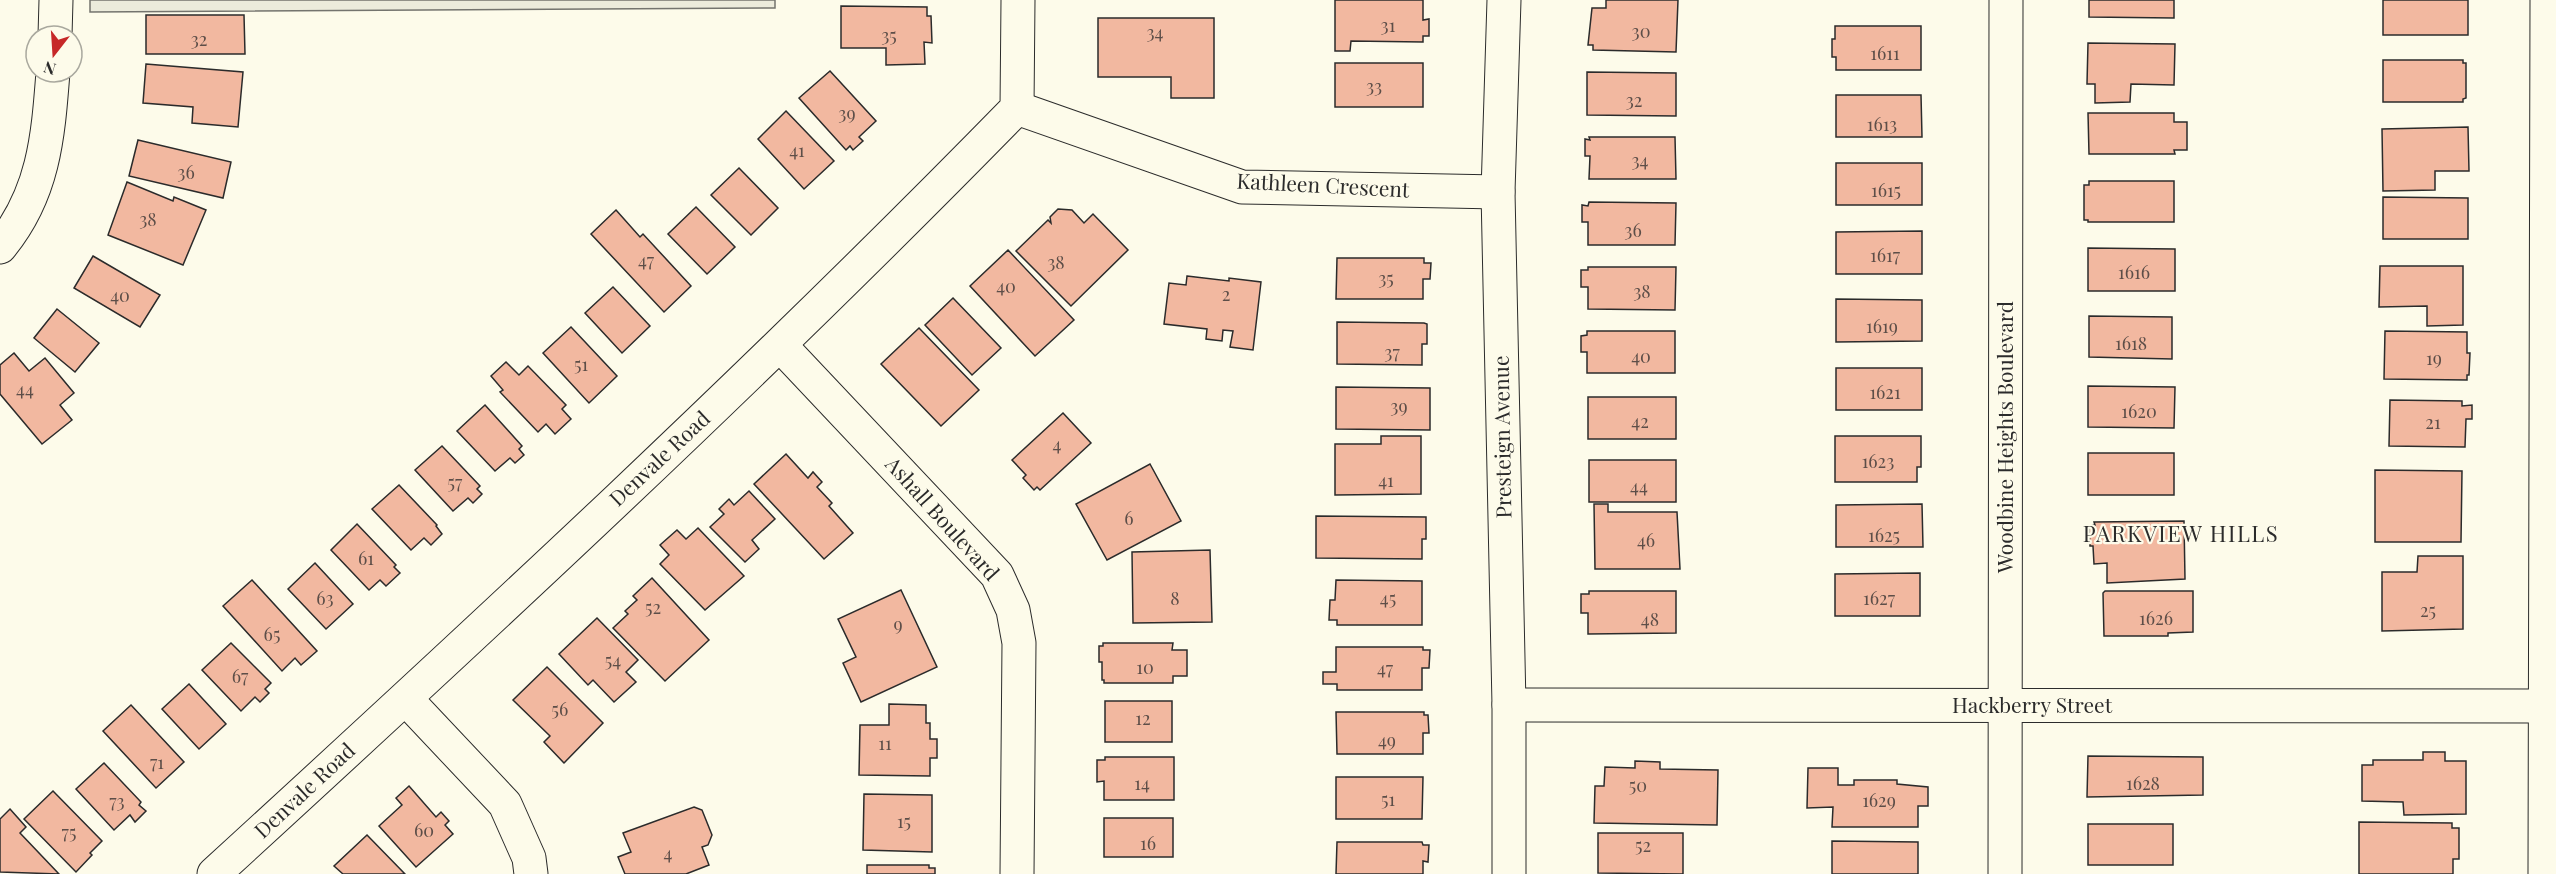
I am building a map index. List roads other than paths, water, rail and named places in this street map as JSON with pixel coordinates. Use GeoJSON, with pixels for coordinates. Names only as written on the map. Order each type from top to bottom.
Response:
{"type":"FeatureCollection","features":[{"type":"Feature","properties":{"kind":"street"},"geometry":{"type":"LineString","coordinates":[[55,24],[56,0]]}},
{"type":"Feature","properties":{"kind":"street"},"geometry":{"type":"LineString","coordinates":[[1017,108],[1018,0]]}},
{"type":"Feature","properties":{"kind":"street","name":"Presteign Avenue"},"geometry":{"type":"LineString","coordinates":[[1504,0],[1498,192],[1509,705],[1509,874]]}},
{"type":"Feature","properties":{"kind":"street","name":"Woodbine Heights Boulevard"},"geometry":{"type":"LineString","coordinates":[[2005,874],[2007,706],[2006,0]]}},
{"type":"Feature","properties":{"kind":"street"},"geometry":{"type":"LineString","coordinates":[[2545,874],[2550,706],[2547,0]]}},
{"type":"Feature","properties":{"kind":"street"},"geometry":{"type":"LineString","coordinates":[[0,247],[15,229],[36,186],[48,137],[52,84]]}},
{"type":"Feature","properties":{"kind":"street","name":"Kathleen Crescent"},"geometry":{"type":"LineString","coordinates":[[1017,108],[1242,187],[1498,192]]}},
{"type":"Feature","properties":{"kind":"street","name":"Denvale Road"},"geometry":{"type":"LineString","coordinates":[[214,874],[406,699],[780,345],[1017,108]]}},
{"type":"Feature","properties":{"kind":"street","name":"Ashall Boulevard"},"geometry":{"type":"LineString","coordinates":[[780,345],[997,575],[1013,610],[1019,643],[1017,874]]}},
{"type":"Feature","properties":{"kind":"street"},"geometry":{"type":"LineString","coordinates":[[406,699],[505,804],[529,858],[531,874]]}},
{"type":"Feature","properties":{"kind":"street","name":"Hackberry Street"},"geometry":{"type":"LineString","coordinates":[[1509,705],[2550,706]]}},
{"type":"Feature","properties":{"kind":"district","name":"PARKVIEW HILLS"},"geometry":{"type":"Point","coordinates":[2181,534]}}]}
